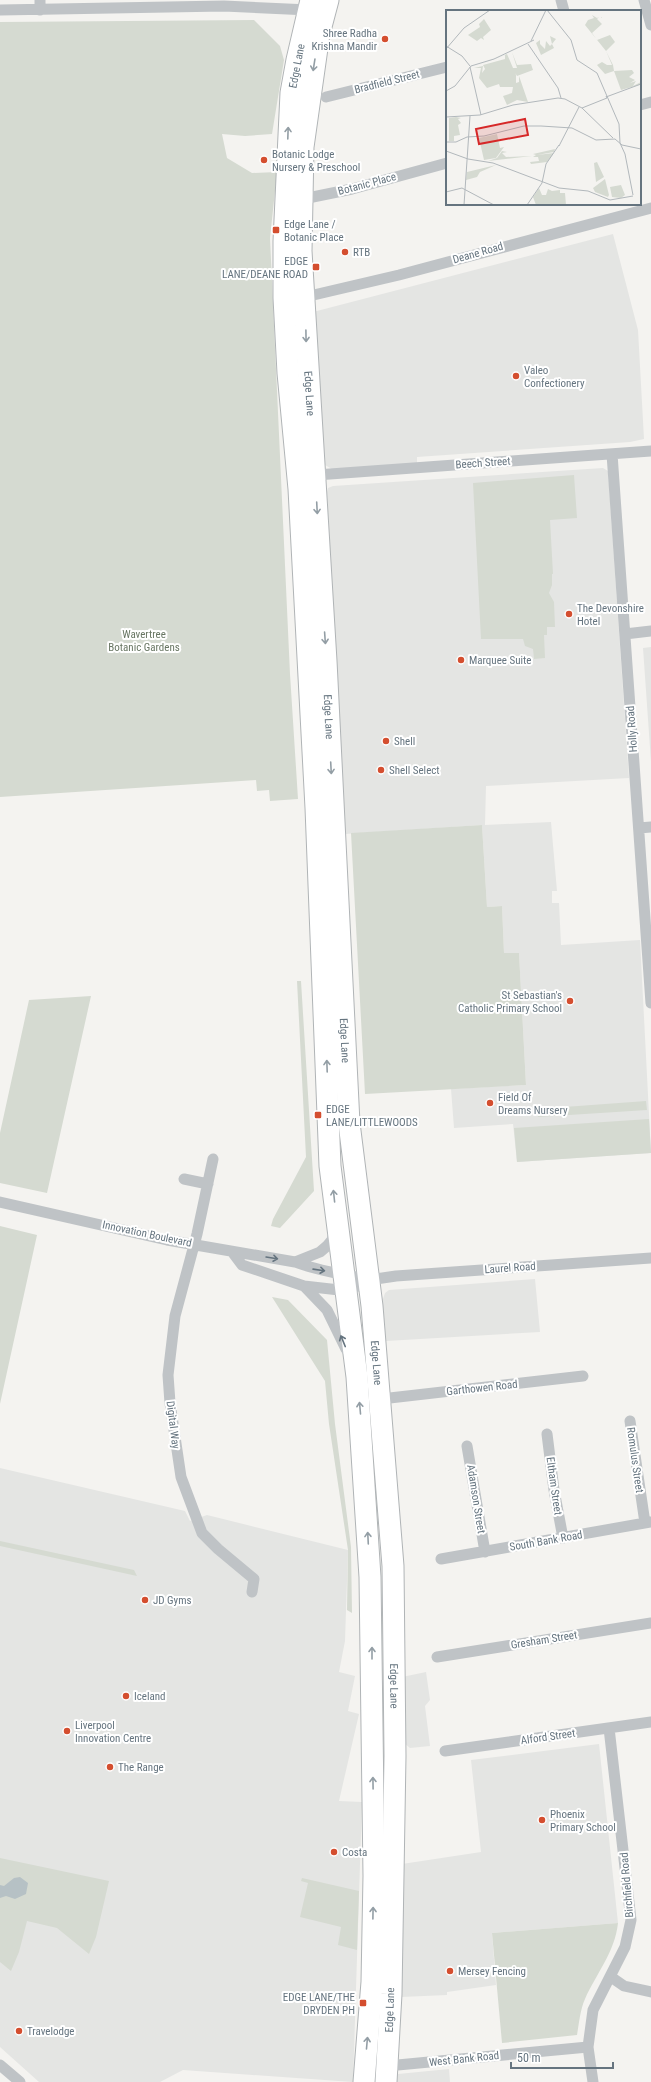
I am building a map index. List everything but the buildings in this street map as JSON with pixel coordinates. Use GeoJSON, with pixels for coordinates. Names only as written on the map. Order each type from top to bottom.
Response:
{"type":"FeatureCollection","features":[{"type":"Feature","properties":{"kind":"highway","name":"Edge Lane"},"geometry":{"type":"LineString","coordinates":[[328,0],[319,34],[294,200],[301,251],[305,297],[306,350],[316,475],[349,1123],[362,1236],[369,1280],[393,1566],[395,1670],[391,1994],[387,2074]]}},
{"type":"Feature","properties":{"kind":"highway","name":"Edge Lane"},"geometry":{"type":"LineString","coordinates":[[310,5],[291,93],[294,200],[285,327],[298,489],[307,633],[323,966],[330,1166],[336,1222],[346,1283],[358,1377],[370,1569],[374,1876],[372,1982],[364,2082]]}},
{"type":"Feature","properties":{"kind":"street"},"geometry":{"type":"LineString","coordinates":[[561,0],[564,10]]}},
{"type":"Feature","properties":{"kind":"street"},"geometry":{"type":"LineString","coordinates":[[644,0],[651,25]]}},
{"type":"Feature","properties":{"kind":"street"},"geometry":{"type":"LineString","coordinates":[[0,10],[40,5],[310,5]]}},
{"type":"Feature","properties":{"kind":"street","name":"Bradfield Street"},"geometry":{"type":"LineString","coordinates":[[326,97],[446,67]]}},
{"type":"Feature","properties":{"kind":"street"},"geometry":{"type":"LineString","coordinates":[[641,105],[651,102]]}},
{"type":"Feature","properties":{"kind":"street","name":"Botanic Place"},"geometry":{"type":"LineString","coordinates":[[294,200],[446,163]]}},
{"type":"Feature","properties":{"kind":"street","name":"Deane Road"},"geometry":{"type":"LineString","coordinates":[[305,297],[399,275],[651,208]]}},
{"type":"Feature","properties":{"kind":"street","name":"Beech Street"},"geometry":{"type":"LineString","coordinates":[[316,475],[651,451]]}},
{"type":"Feature","properties":{"kind":"street","name":"Holly Road"},"geometry":{"type":"LineString","coordinates":[[612,454],[626,634],[651,1003]]}},
{"type":"Feature","properties":{"kind":"street"},"geometry":{"type":"LineString","coordinates":[[626,634],[651,631]]}},
{"type":"Feature","properties":{"kind":"street"},"geometry":{"type":"LineString","coordinates":[[639,828],[651,827]]}},
{"type":"Feature","properties":{"kind":"street"},"geometry":{"type":"LineString","coordinates":[[196,1239],[213,1159]]}},
{"type":"Feature","properties":{"kind":"street"},"geometry":{"type":"LineString","coordinates":[[184,1179],[208,1184]]}},
{"type":"Feature","properties":{"kind":"street","name":"Innovation Boulevard"},"geometry":{"type":"LineString","coordinates":[[0,1202],[167,1240],[196,1239],[233,1252],[294,1262],[346,1283]]}},
{"type":"Feature","properties":{"kind":"street"},"geometry":{"type":"LineString","coordinates":[[294,1262],[320,1252],[327,1246],[332,1240],[336,1222]]}},
{"type":"Feature","properties":{"kind":"street","name":"Digital Way"},"geometry":{"type":"LineString","coordinates":[[196,1239],[175,1316],[168,1375],[175,1446],[181,1477],[202,1532],[218,1549],[254,1579],[252,1592]]}},
{"type":"Feature","properties":{"kind":"street","name":"Edge Lane"},"geometry":{"type":"LineString","coordinates":[[233,1252],[242,1264],[304,1286],[327,1310],[340,1335],[358,1377]]}},
{"type":"Feature","properties":{"kind":"street","name":"Laurel Road"},"geometry":{"type":"LineString","coordinates":[[369,1280],[396,1276],[651,1258]]}},
{"type":"Feature","properties":{"kind":"street"},"geometry":{"type":"LineString","coordinates":[[346,1283],[369,1280]]}},
{"type":"Feature","properties":{"kind":"street"},"geometry":{"type":"LineString","coordinates":[[304,1286],[369,1280]]}},
{"type":"Feature","properties":{"kind":"street","name":"Garthowen Road"},"geometry":{"type":"LineString","coordinates":[[380,1399],[583,1376]]}},
{"type":"Feature","properties":{"kind":"street","name":"Romulus Street"},"geometry":{"type":"LineString","coordinates":[[630,1421],[648,1522]]}},
{"type":"Feature","properties":{"kind":"street","name":"Eltham Street"},"geometry":{"type":"LineString","coordinates":[[547,1434],[554,1490],[563,1538]]}},
{"type":"Feature","properties":{"kind":"street","name":"Adamson Street"},"geometry":{"type":"LineString","coordinates":[[467,1446],[484,1552]]}},
{"type":"Feature","properties":{"kind":"street","name":"South Bank Road"},"geometry":{"type":"LineString","coordinates":[[441,1559],[648,1522]]}},
{"type":"Feature","properties":{"kind":"street","name":"Gresham Street"},"geometry":{"type":"LineString","coordinates":[[437,1657],[651,1623]]}},
{"type":"Feature","properties":{"kind":"street","name":"Alford Street"},"geometry":{"type":"LineString","coordinates":[[445,1751],[651,1722]]}},
{"type":"Feature","properties":{"kind":"street","name":"Birchfield Road"},"geometry":{"type":"LineString","coordinates":[[593,2082],[588,2047],[589,2026],[593,2010],[625,1947],[631,1920],[609,1728]]}},
{"type":"Feature","properties":{"kind":"street"},"geometry":{"type":"LineString","coordinates":[[611,1977],[624,1986],[651,1992]]}},
{"type":"Feature","properties":{"kind":"street","name":"West Bank Road"},"geometry":{"type":"LineString","coordinates":[[387,2074],[588,2047]]}},
{"type":"Feature","properties":{"kind":"street"},"geometry":{"type":"LineString","coordinates":[[0,2065],[20,2082]]}},
{"type":"Feature","properties":{"kind":"shaded area","name":"Valeo Confectionery"},"geometry":{"type":"Polygon","coordinates":[[[613,234],[638,330],[644,439],[630,442],[417,457],[417,463],[332,469],[325,465],[313,312],[613,234]]]}},
{"type":"Feature","properties":{"kind":"shaded area"},"geometry":{"type":"Polygon","coordinates":[[[603,468],[608,471],[629,778],[486,786],[485,825],[551,822],[557,891],[552,891],[552,903],[559,903],[561,945],[640,940],[651,1153],[517,1162],[513,1124],[454,1128],[451,1089],[526,1085],[519,953],[504,953],[502,906],[487,907],[482,825],[345,834],[327,492],[328,488],[333,486],[603,468]]]}},
{"type":"Feature","properties":{"kind":"shaded area"},"geometry":{"type":"Polygon","coordinates":[[[651,647],[651,762],[643,648],[651,647]]]}},
{"type":"Feature","properties":{"kind":"shaded area"},"geometry":{"type":"Polygon","coordinates":[[[535,1279],[540,1332],[386,1341],[382,1302],[385,1293],[389,1290],[535,1279]]]}},
{"type":"Feature","properties":{"kind":"shaded area"},"geometry":{"type":"Polygon","coordinates":[[[0,1468],[185,1511],[190,1521],[207,1515],[348,1550],[345,1641],[339,1672],[355,1676],[348,1711],[359,1714],[339,1801],[362,1802],[353,2082],[183,2070],[160,2082],[39,2082],[0,2047],[0,1468]]]}},
{"type":"Feature","properties":{"kind":"shaded area"},"geometry":{"type":"Polygon","coordinates":[[[426,1672],[430,1700],[425,1706],[430,1746],[410,1748],[404,1743],[402,1677],[426,1672]]]}},
{"type":"Feature","properties":{"kind":"shaded area","name":"Phoenix Primary School"},"geometry":{"type":"Polygon","coordinates":[[[599,1744],[618,1923],[492,1933],[496,1985],[447,1992],[447,1995],[401,1997],[402,1864],[481,1852],[471,1760],[599,1744]]]}},
{"type":"Feature","properties":{"kind":"shaded area"},"geometry":{"type":"Polygon","coordinates":[[[20,1877],[28,1883],[26,1894],[15,1899],[6,1896],[0,1898],[0,1885],[4,1886],[14,1878],[20,1877]]]}},
{"type":"Feature","properties":{"kind":"shaded area"},"geometry":{"type":"Polygon","coordinates":[[[449,2069],[450,2082],[394,2082],[395,2077],[398,2074],[449,2069]]]}},
{"type":"Feature","properties":{"kind":"green space","name":"Wavertree Botanic Gardens"},"geometry":{"type":"Polygon","coordinates":[[[254,20],[280,46],[284,60],[272,134],[245,136],[222,134],[227,158],[252,173],[277,172],[270,238],[290,674],[298,799],[270,801],[269,790],[257,791],[256,780],[0,797],[0,22],[254,20]]]}},
{"type":"Feature","properties":{"kind":"green space"},"geometry":{"type":"Polygon","coordinates":[[[574,475],[577,518],[550,520],[553,574],[552,585],[549,593],[554,602],[555,627],[547,627],[547,635],[544,635],[545,658],[534,659],[533,649],[525,646],[523,639],[481,639],[473,483],[574,475]]]}},
{"type":"Feature","properties":{"kind":"green space"},"geometry":{"type":"Polygon","coordinates":[[[482,825],[487,907],[502,906],[504,953],[519,953],[526,1085],[365,1094],[351,833],[482,825]]]}},
{"type":"Feature","properties":{"kind":"green space"},"geometry":{"type":"Polygon","coordinates":[[[297,981],[301,981],[314,1191],[280,1228],[271,1226],[273,1219],[306,1157],[297,981]]]}},
{"type":"Feature","properties":{"kind":"green space"},"geometry":{"type":"Polygon","coordinates":[[[91,996],[47,1193],[0,1183],[0,1133],[29,1000],[91,996]]]}},
{"type":"Feature","properties":{"kind":"green space"},"geometry":{"type":"Polygon","coordinates":[[[646,1101],[647,1110],[538,1117],[537,1109],[646,1101]]]}},
{"type":"Feature","properties":{"kind":"green space"},"geometry":{"type":"Polygon","coordinates":[[[649,1119],[651,1153],[517,1162],[514,1128],[649,1119]]]}},
{"type":"Feature","properties":{"kind":"green space"},"geometry":{"type":"Polygon","coordinates":[[[0,1226],[37,1235],[0,1404],[0,1226]]]}},
{"type":"Feature","properties":{"kind":"green space"},"geometry":{"type":"Polygon","coordinates":[[[272,1297],[288,1300],[327,1340],[335,1424],[351,1547],[352,1613],[347,1610],[348,1550],[329,1424],[325,1381],[272,1297]]]}},
{"type":"Feature","properties":{"kind":"green space"},"geometry":{"type":"Polygon","coordinates":[[[0,1541],[134,1570],[137,1576],[0,1546],[0,1541]]]}},
{"type":"Feature","properties":{"kind":"green space"},"geometry":{"type":"Polygon","coordinates":[[[0,1858],[109,1881],[96,1937],[89,1954],[57,1928],[27,1921],[19,1952],[11,1971],[0,1962],[0,1858]]]}},
{"type":"Feature","properties":{"kind":"green space"},"geometry":{"type":"Polygon","coordinates":[[[302,1878],[359,1891],[357,1950],[338,1945],[341,1927],[300,1917],[308,1883],[301,1881],[302,1878]]]}},
{"type":"Feature","properties":{"kind":"green space"},"geometry":{"type":"Polygon","coordinates":[[[618,1923],[613,1944],[583,2003],[577,2035],[502,2043],[492,1933],[618,1923]]]}},
{"type":"Feature","properties":{"kind":"place","name":"Shree Radha Krishna Mandir"},"geometry":{"type":"Point","coordinates":[385,39]}},
{"type":"Feature","properties":{"kind":"place","name":"Botanic Lodge Nursery & Preschool"},"geometry":{"type":"Point","coordinates":[264,160]}},
{"type":"Feature","properties":{"kind":"place","name":"Edge Lane / Botanic Place"},"geometry":{"type":"Point","coordinates":[276,230]}},
{"type":"Feature","properties":{"kind":"place","name":"RTB"},"geometry":{"type":"Point","coordinates":[345,252]}},
{"type":"Feature","properties":{"kind":"place","name":"EDGE LANE/DEANE ROAD"},"geometry":{"type":"Point","coordinates":[316,267]}},
{"type":"Feature","properties":{"kind":"place","name":"Valeo Confectionery"},"geometry":{"type":"Point","coordinates":[516,376]}},
{"type":"Feature","properties":{"kind":"place","name":"The Devonshire Hotel"},"geometry":{"type":"Point","coordinates":[569,614]}},
{"type":"Feature","properties":{"kind":"place","name":"Marquee Suite"},"geometry":{"type":"Point","coordinates":[461,660]}},
{"type":"Feature","properties":{"kind":"place","name":"Shell"},"geometry":{"type":"Point","coordinates":[386,741]}},
{"type":"Feature","properties":{"kind":"place","name":"Shell Select"},"geometry":{"type":"Point","coordinates":[381,770]}},
{"type":"Feature","properties":{"kind":"place","name":"St Sebastian's Catholic Primary School"},"geometry":{"type":"Point","coordinates":[570,1001]}},
{"type":"Feature","properties":{"kind":"place","name":"Field Of Dreams Nursery"},"geometry":{"type":"Point","coordinates":[490,1103]}},
{"type":"Feature","properties":{"kind":"place","name":"EDGE LANE/LITTLEWOODS"},"geometry":{"type":"Point","coordinates":[318,1115]}},
{"type":"Feature","properties":{"kind":"place","name":"JD Gyms"},"geometry":{"type":"Point","coordinates":[145,1600]}},
{"type":"Feature","properties":{"kind":"place","name":"Iceland"},"geometry":{"type":"Point","coordinates":[126,1696]}},
{"type":"Feature","properties":{"kind":"place","name":"Liverpool Innovation Centre"},"geometry":{"type":"Point","coordinates":[67,1731]}},
{"type":"Feature","properties":{"kind":"place","name":"The Range"},"geometry":{"type":"Point","coordinates":[110,1767]}},
{"type":"Feature","properties":{"kind":"place","name":"Phoenix Primary School"},"geometry":{"type":"Point","coordinates":[542,1820]}},
{"type":"Feature","properties":{"kind":"place","name":"Costa"},"geometry":{"type":"Point","coordinates":[334,1852]}},
{"type":"Feature","properties":{"kind":"place","name":"Mersey Fencing"},"geometry":{"type":"Point","coordinates":[450,1971]}},
{"type":"Feature","properties":{"kind":"place","name":"EDGE LANE/THE DRYDEN PH"},"geometry":{"type":"Point","coordinates":[363,2003]}},
{"type":"Feature","properties":{"kind":"place","name":"Travelodge"},"geometry":{"type":"Point","coordinates":[19,2031]}}]}
